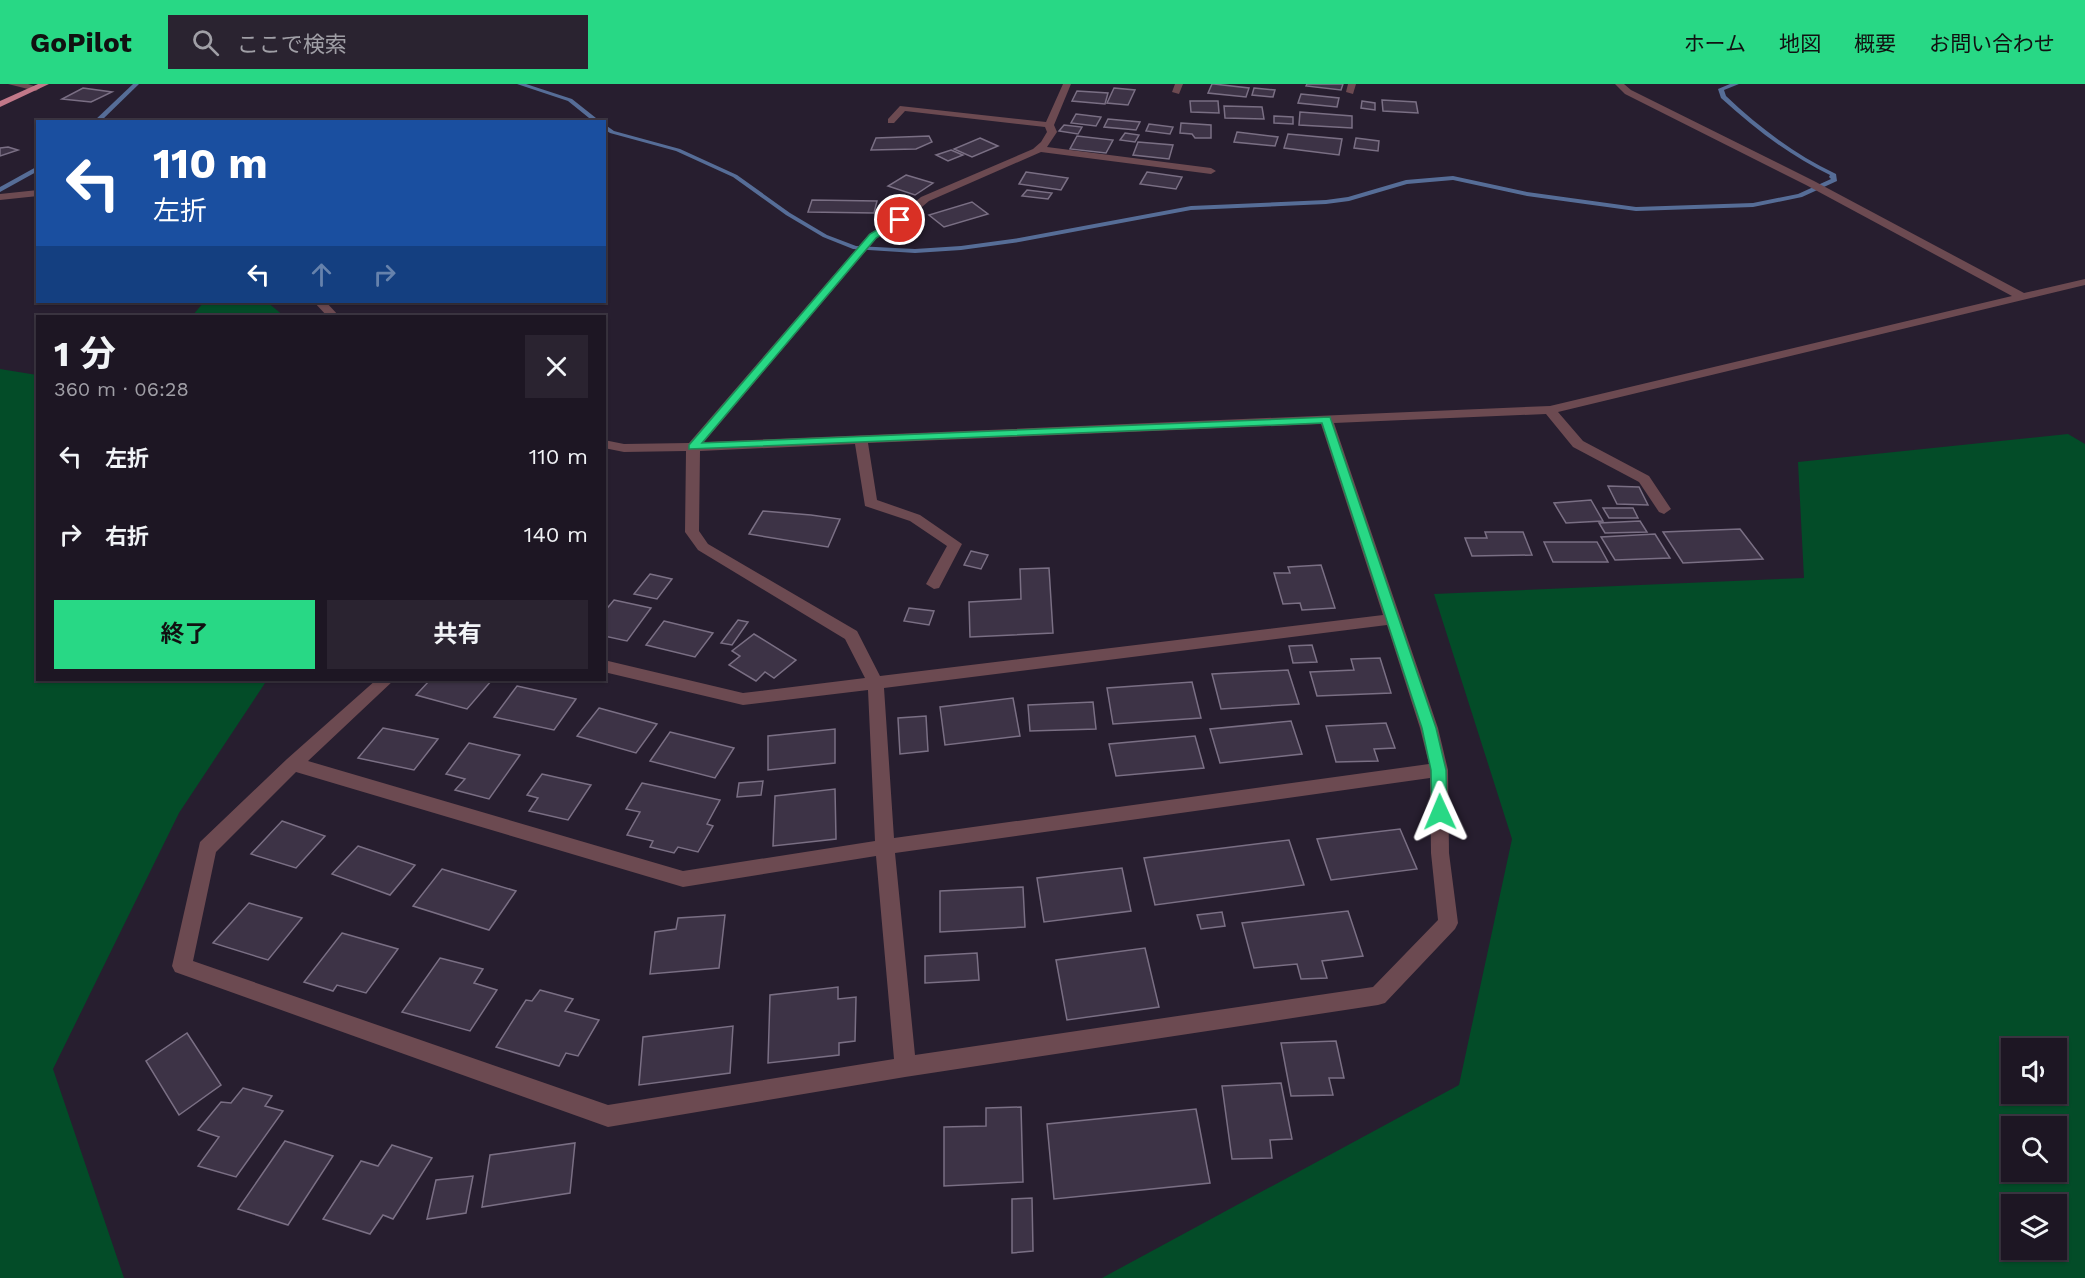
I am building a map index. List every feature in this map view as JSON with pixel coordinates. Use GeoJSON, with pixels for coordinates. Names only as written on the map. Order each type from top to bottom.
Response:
{"type":"FeatureCollection","features":[{"type":"Feature","properties":{"kind":"highway"},"geometry":{"type":"LineString","coordinates":[[0,104],[41,86]]}},
{"type":"Feature","properties":{"kind":"street"},"geometry":{"type":"LineString","coordinates":[[12,84],[41,86]]}},
{"type":"Feature","properties":{"kind":"street"},"geometry":{"type":"LineString","coordinates":[[904,1067],[885,847],[876,684],[851,635],[703,547],[692,532],[693,447],[873,236],[900,220],[925,199],[1038,150],[1045,144],[1052,132],[1049,125],[1067,84]]}},
{"type":"Feature","properties":{"kind":"street"},"geometry":{"type":"LineString","coordinates":[[1619,84],[1628,92],[1686,118],[1736,148],[1810,183],[2021,296]]}},
{"type":"Feature","properties":{"kind":"street"},"geometry":{"type":"LineString","coordinates":[[891,121],[903,108],[1049,125]]}},
{"type":"Feature","properties":{"kind":"street"},"geometry":{"type":"LineString","coordinates":[[1038,150],[1211,171]]}},
{"type":"Feature","properties":{"kind":"street"},"geometry":{"type":"LineString","coordinates":[[0,197],[36,193]]}},
{"type":"Feature","properties":{"kind":"street"},"geometry":{"type":"LineString","coordinates":[[606,444],[624,448],[693,447],[1550,410],[2085,282]]}},
{"type":"Feature","properties":{"kind":"street"},"geometry":{"type":"LineString","coordinates":[[321,303],[332,315]]}},
{"type":"Feature","properties":{"kind":"street"},"geometry":{"type":"LineString","coordinates":[[1550,410],[1578,444],[1644,479],[1664,509]]}},
{"type":"Feature","properties":{"kind":"street"},"geometry":{"type":"LineString","coordinates":[[385,681],[207,848],[182,966],[608,1116],[904,1067],[1378,996],[1448,923],[1440,853],[1439,770],[1429,728],[1326,419]]}},
{"type":"Feature","properties":{"kind":"street"},"geometry":{"type":"LineString","coordinates":[[861,440],[870,503],[915,518],[955,544],[934,584]]}},
{"type":"Feature","properties":{"kind":"street"},"geometry":{"type":"LineString","coordinates":[[606,666],[743,699],[1392,619]]}},
{"type":"Feature","properties":{"kind":"street"},"geometry":{"type":"LineString","coordinates":[[294,764],[683,879],[885,847],[1439,770]]}},
{"type":"Feature","properties":{"kind":"green space"},"geometry":{"type":"Polygon","coordinates":[[[203,303],[268,303],[283,315],[193,315],[203,303]]]}},
{"type":"Feature","properties":{"kind":"green space"},"geometry":{"type":"Polygon","coordinates":[[[0,369],[36,375],[36,681],[266,681],[179,813],[53,1069],[124,1278],[0,1278],[0,369]]]}},
{"type":"Feature","properties":{"kind":"green space"},"geometry":{"type":"Polygon","coordinates":[[[2068,434],[2085,444],[2085,1278],[1102,1278],[1459,1085],[1512,839],[1434,594],[1804,578],[1798,462],[2068,434]]]}},
{"type":"Feature","properties":{"kind":"building"},"geometry":{"type":"Polygon","coordinates":[[[1212,84],[1249,88],[1246,97],[1208,93],[1212,84]]]}},
{"type":"Feature","properties":{"kind":"building"},"geometry":{"type":"Polygon","coordinates":[[[1307,84],[1343,84],[1341,90],[1306,86],[1307,84]]]}},
{"type":"Feature","properties":{"kind":"building"},"geometry":{"type":"Polygon","coordinates":[[[83,88],[112,92],[91,102],[62,99],[83,88]]]}},
{"type":"Feature","properties":{"kind":"building"},"geometry":{"type":"Polygon","coordinates":[[[1114,88],[1135,90],[1128,105],[1107,103],[1114,88]]]}},
{"type":"Feature","properties":{"kind":"building"},"geometry":{"type":"Polygon","coordinates":[[[1254,88],[1275,90],[1273,97],[1252,95],[1254,88]]]}},
{"type":"Feature","properties":{"kind":"building"},"geometry":{"type":"Polygon","coordinates":[[[1077,91],[1108,93],[1105,104],[1072,101],[1077,91]]]}},
{"type":"Feature","properties":{"kind":"building"},"geometry":{"type":"Polygon","coordinates":[[[1301,94],[1339,98],[1337,107],[1298,103],[1301,94]]]}},
{"type":"Feature","properties":{"kind":"building"},"geometry":{"type":"Polygon","coordinates":[[[1382,100],[1416,102],[1418,113],[1383,111],[1382,100]]]}},
{"type":"Feature","properties":{"kind":"building"},"geometry":{"type":"Polygon","coordinates":[[[1190,101],[1218,101],[1219,113],[1191,112],[1190,101]]]}},
{"type":"Feature","properties":{"kind":"building"},"geometry":{"type":"Polygon","coordinates":[[[1362,101],[1375,103],[1375,110],[1361,108],[1362,101]]]}},
{"type":"Feature","properties":{"kind":"building"},"geometry":{"type":"Polygon","coordinates":[[[1224,106],[1262,107],[1264,119],[1225,118],[1224,106]]]}},
{"type":"Feature","properties":{"kind":"building"},"geometry":{"type":"Polygon","coordinates":[[[1300,112],[1352,116],[1352,128],[1299,125],[1300,112]]]}},
{"type":"Feature","properties":{"kind":"building"},"geometry":{"type":"Polygon","coordinates":[[[1076,114],[1101,117],[1096,126],[1071,123],[1076,114]]]}},
{"type":"Feature","properties":{"kind":"building"},"geometry":{"type":"Polygon","coordinates":[[[1274,116],[1293,117],[1293,124],[1274,123],[1274,116]]]}},
{"type":"Feature","properties":{"kind":"building"},"geometry":{"type":"Polygon","coordinates":[[[1108,119],[1140,122],[1136,130],[1104,127],[1108,119]]]}},
{"type":"Feature","properties":{"kind":"building"},"geometry":{"type":"Polygon","coordinates":[[[1181,123],[1211,125],[1211,138],[1195,138],[1192,134],[1180,133],[1181,123]]]}},
{"type":"Feature","properties":{"kind":"building"},"geometry":{"type":"Polygon","coordinates":[[[1149,124],[1173,127],[1170,134],[1146,131],[1149,124]]]}},
{"type":"Feature","properties":{"kind":"building"},"geometry":{"type":"Polygon","coordinates":[[[1064,125],[1082,127],[1078,134],[1059,131],[1064,125]]]}},
{"type":"Feature","properties":{"kind":"building"},"geometry":{"type":"Polygon","coordinates":[[[1237,132],[1278,137],[1275,146],[1234,142],[1237,132]]]}},
{"type":"Feature","properties":{"kind":"building"},"geometry":{"type":"Polygon","coordinates":[[[1125,133],[1139,135],[1135,142],[1120,140],[1125,133]]]}},
{"type":"Feature","properties":{"kind":"building"},"geometry":{"type":"Polygon","coordinates":[[[1288,134],[1342,139],[1339,155],[1284,148],[1288,134]]]}},
{"type":"Feature","properties":{"kind":"building"},"geometry":{"type":"Polygon","coordinates":[[[929,136],[932,142],[916,149],[871,150],[876,138],[929,136]]]}},
{"type":"Feature","properties":{"kind":"building"},"geometry":{"type":"Polygon","coordinates":[[[1077,136],[1113,140],[1106,153],[1070,149],[1077,136]]]}},
{"type":"Feature","properties":{"kind":"building"},"geometry":{"type":"Polygon","coordinates":[[[980,138],[998,146],[972,157],[954,149],[980,138]]]}},
{"type":"Feature","properties":{"kind":"building"},"geometry":{"type":"Polygon","coordinates":[[[1356,138],[1379,141],[1378,151],[1354,148],[1356,138]]]}},
{"type":"Feature","properties":{"kind":"building"},"geometry":{"type":"Polygon","coordinates":[[[1138,142],[1173,145],[1169,159],[1133,155],[1138,142]]]}},
{"type":"Feature","properties":{"kind":"building"},"geometry":{"type":"Polygon","coordinates":[[[8,147],[18,150],[0,156],[0,148],[8,147]]]}},
{"type":"Feature","properties":{"kind":"building"},"geometry":{"type":"Polygon","coordinates":[[[951,150],[963,155],[948,161],[936,155],[951,150]]]}},
{"type":"Feature","properties":{"kind":"building"},"geometry":{"type":"Polygon","coordinates":[[[1026,172],[1068,178],[1061,190],[1019,184],[1026,172]]]}},
{"type":"Feature","properties":{"kind":"building"},"geometry":{"type":"Polygon","coordinates":[[[1147,172],[1182,177],[1176,189],[1140,184],[1147,172]]]}},
{"type":"Feature","properties":{"kind":"building"},"geometry":{"type":"Polygon","coordinates":[[[906,175],[933,183],[915,195],[888,186],[906,175]]]}},
{"type":"Feature","properties":{"kind":"building"},"geometry":{"type":"Polygon","coordinates":[[[1027,190],[1052,193],[1048,199],[1022,196],[1027,190]]]}},
{"type":"Feature","properties":{"kind":"building"},"geometry":{"type":"Polygon","coordinates":[[[812,200],[877,201],[874,213],[808,212],[812,200]]]}},
{"type":"Feature","properties":{"kind":"building"},"geometry":{"type":"Polygon","coordinates":[[[972,202],[988,214],[944,227],[929,215],[972,202]]]}},
{"type":"Feature","properties":{"kind":"building"},"geometry":{"type":"Polygon","coordinates":[[[1608,486],[1639,487],[1648,505],[1617,504],[1608,486]]]}},
{"type":"Feature","properties":{"kind":"building"},"geometry":{"type":"Polygon","coordinates":[[[1591,500],[1603,521],[1566,523],[1554,503],[1591,500]]]}},
{"type":"Feature","properties":{"kind":"building"},"geometry":{"type":"Polygon","coordinates":[[[1603,508],[1633,508],[1638,518],[1609,518],[1603,508]]]}},
{"type":"Feature","properties":{"kind":"building"},"geometry":{"type":"Polygon","coordinates":[[[763,511],[840,519],[828,547],[749,534],[763,511]]]}},
{"type":"Feature","properties":{"kind":"building"},"geometry":{"type":"Polygon","coordinates":[[[1640,521],[1647,532],[1605,533],[1599,523],[1640,521]]]}},
{"type":"Feature","properties":{"kind":"building"},"geometry":{"type":"Polygon","coordinates":[[[1740,529],[1763,559],[1683,563],[1663,532],[1740,529]]]}},
{"type":"Feature","properties":{"kind":"building"},"geometry":{"type":"Polygon","coordinates":[[[1485,532],[1523,532],[1532,555],[1472,556],[1465,538],[1487,538],[1485,532]]]}},
{"type":"Feature","properties":{"kind":"building"},"geometry":{"type":"Polygon","coordinates":[[[1655,534],[1670,558],[1615,560],[1601,537],[1655,534]]]}},
{"type":"Feature","properties":{"kind":"building"},"geometry":{"type":"Polygon","coordinates":[[[1544,542],[1597,542],[1608,562],[1553,562],[1544,542]]]}},
{"type":"Feature","properties":{"kind":"building"},"geometry":{"type":"Polygon","coordinates":[[[971,551],[988,555],[981,569],[964,565],[971,551]]]}},
{"type":"Feature","properties":{"kind":"building"},"geometry":{"type":"Polygon","coordinates":[[[1321,565],[1335,608],[1302,610],[1300,603],[1283,604],[1274,573],[1290,573],[1288,567],[1321,565]]]}},
{"type":"Feature","properties":{"kind":"building"},"geometry":{"type":"Polygon","coordinates":[[[1049,568],[1053,633],[970,637],[969,602],[1021,599],[1020,569],[1049,568]]]}},
{"type":"Feature","properties":{"kind":"building"},"geometry":{"type":"Polygon","coordinates":[[[650,574],[672,579],[657,599],[634,594],[650,574]]]}},
{"type":"Feature","properties":{"kind":"building"},"geometry":{"type":"Polygon","coordinates":[[[614,600],[651,608],[627,641],[606,636],[606,610],[614,600]]]}},
{"type":"Feature","properties":{"kind":"building"},"geometry":{"type":"Polygon","coordinates":[[[909,608],[934,611],[929,625],[904,621],[909,608]]]}},
{"type":"Feature","properties":{"kind":"building"},"geometry":{"type":"Polygon","coordinates":[[[738,620],[748,622],[732,645],[721,643],[738,620]]]}},
{"type":"Feature","properties":{"kind":"building"},"geometry":{"type":"Polygon","coordinates":[[[664,621],[713,633],[695,657],[646,645],[664,621]]]}},
{"type":"Feature","properties":{"kind":"building"},"geometry":{"type":"Polygon","coordinates":[[[754,634],[796,660],[774,678],[765,672],[756,681],[729,665],[740,656],[732,651],[754,634]]]}},
{"type":"Feature","properties":{"kind":"building"},"geometry":{"type":"Polygon","coordinates":[[[1312,645],[1317,662],[1293,663],[1289,646],[1312,645]]]}},
{"type":"Feature","properties":{"kind":"building"},"geometry":{"type":"Polygon","coordinates":[[[1380,658],[1391,693],[1317,696],[1310,672],[1354,670],[1351,659],[1380,658]]]}},
{"type":"Feature","properties":{"kind":"building"},"geometry":{"type":"Polygon","coordinates":[[[1288,670],[1299,704],[1221,709],[1212,674],[1288,670]]]}},
{"type":"Feature","properties":{"kind":"building"},"geometry":{"type":"Polygon","coordinates":[[[429,681],[491,681],[467,709],[416,695],[429,681]]]}},
{"type":"Feature","properties":{"kind":"building"},"geometry":{"type":"Polygon","coordinates":[[[1192,682],[1201,718],[1113,724],[1107,688],[1192,682]]]}},
{"type":"Feature","properties":{"kind":"building"},"geometry":{"type":"Polygon","coordinates":[[[517,686],[576,699],[554,730],[494,717],[517,686]]]}},
{"type":"Feature","properties":{"kind":"building"},"geometry":{"type":"Polygon","coordinates":[[[1013,698],[1020,736],[945,745],[940,707],[1013,698]]]}},
{"type":"Feature","properties":{"kind":"building"},"geometry":{"type":"Polygon","coordinates":[[[1093,702],[1096,729],[1030,731],[1028,705],[1093,702]]]}},
{"type":"Feature","properties":{"kind":"building"},"geometry":{"type":"Polygon","coordinates":[[[599,708],[657,724],[636,753],[577,736],[599,708]]]}},
{"type":"Feature","properties":{"kind":"building"},"geometry":{"type":"Polygon","coordinates":[[[926,716],[928,751],[900,754],[898,718],[926,716]]]}},
{"type":"Feature","properties":{"kind":"building"},"geometry":{"type":"Polygon","coordinates":[[[1291,721],[1302,754],[1220,763],[1210,729],[1291,721]]]}},
{"type":"Feature","properties":{"kind":"building"},"geometry":{"type":"Polygon","coordinates":[[[1386,723],[1395,748],[1374,749],[1378,761],[1336,762],[1326,726],[1386,723]]]}},
{"type":"Feature","properties":{"kind":"building"},"geometry":{"type":"Polygon","coordinates":[[[383,728],[438,739],[414,770],[358,758],[383,728]]]}},
{"type":"Feature","properties":{"kind":"building"},"geometry":{"type":"Polygon","coordinates":[[[835,729],[835,763],[768,770],[768,736],[835,729]]]}},
{"type":"Feature","properties":{"kind":"building"},"geometry":{"type":"Polygon","coordinates":[[[670,732],[734,748],[715,778],[650,761],[670,732]]]}},
{"type":"Feature","properties":{"kind":"building"},"geometry":{"type":"Polygon","coordinates":[[[1195,736],[1204,768],[1116,776],[1109,744],[1195,736]]]}},
{"type":"Feature","properties":{"kind":"building"},"geometry":{"type":"Polygon","coordinates":[[[469,743],[520,755],[489,799],[455,790],[465,779],[446,774],[469,743]]]}},
{"type":"Feature","properties":{"kind":"building"},"geometry":{"type":"Polygon","coordinates":[[[542,774],[591,785],[568,820],[529,811],[538,798],[527,795],[542,774]]]}},
{"type":"Feature","properties":{"kind":"building"},"geometry":{"type":"Polygon","coordinates":[[[763,781],[761,795],[737,797],[739,783],[763,781]]]}},
{"type":"Feature","properties":{"kind":"building"},"geometry":{"type":"Polygon","coordinates":[[[642,783],[720,800],[707,824],[713,826],[698,852],[678,847],[674,853],[650,847],[653,841],[627,835],[640,812],[626,809],[642,783]]]}},
{"type":"Feature","properties":{"kind":"building"},"geometry":{"type":"Polygon","coordinates":[[[835,789],[836,839],[773,846],[775,796],[835,789]]]}},
{"type":"Feature","properties":{"kind":"building"},"geometry":{"type":"Polygon","coordinates":[[[282,821],[325,836],[296,868],[251,854],[282,821]]]}},
{"type":"Feature","properties":{"kind":"building"},"geometry":{"type":"Polygon","coordinates":[[[1400,829],[1417,869],[1331,880],[1317,839],[1400,829]]]}},
{"type":"Feature","properties":{"kind":"building"},"geometry":{"type":"Polygon","coordinates":[[[1289,840],[1304,885],[1155,905],[1144,858],[1289,840]]]}},
{"type":"Feature","properties":{"kind":"building"},"geometry":{"type":"Polygon","coordinates":[[[358,846],[415,865],[390,895],[332,874],[358,846]]]}},
{"type":"Feature","properties":{"kind":"building"},"geometry":{"type":"Polygon","coordinates":[[[1122,868],[1131,911],[1044,922],[1037,878],[1122,868]]]}},
{"type":"Feature","properties":{"kind":"building"},"geometry":{"type":"Polygon","coordinates":[[[442,869],[516,891],[489,930],[413,906],[442,869]]]}},
{"type":"Feature","properties":{"kind":"building"},"geometry":{"type":"Polygon","coordinates":[[[1023,887],[1025,927],[940,932],[940,891],[1023,887]]]}},
{"type":"Feature","properties":{"kind":"building"},"geometry":{"type":"Polygon","coordinates":[[[249,903],[302,918],[268,960],[213,943],[249,903]]]}},
{"type":"Feature","properties":{"kind":"building"},"geometry":{"type":"Polygon","coordinates":[[[1348,911],[1363,956],[1322,961],[1327,978],[1301,979],[1297,964],[1254,968],[1242,923],[1348,911]]]}},
{"type":"Feature","properties":{"kind":"building"},"geometry":{"type":"Polygon","coordinates":[[[1222,912],[1225,926],[1201,929],[1197,915],[1222,912]]]}},
{"type":"Feature","properties":{"kind":"building"},"geometry":{"type":"Polygon","coordinates":[[[725,915],[719,968],[650,974],[655,932],[676,929],[678,918],[725,915]]]}},
{"type":"Feature","properties":{"kind":"building"},"geometry":{"type":"Polygon","coordinates":[[[342,933],[398,949],[366,993],[337,985],[333,991],[304,982],[342,933]]]}},
{"type":"Feature","properties":{"kind":"building"},"geometry":{"type":"Polygon","coordinates":[[[1145,948],[1159,1007],[1067,1020],[1056,960],[1145,948]]]}},
{"type":"Feature","properties":{"kind":"building"},"geometry":{"type":"Polygon","coordinates":[[[977,953],[979,980],[925,983],[925,956],[977,953]]]}},
{"type":"Feature","properties":{"kind":"building"},"geometry":{"type":"Polygon","coordinates":[[[440,958],[483,969],[474,983],[497,990],[470,1031],[402,1012],[440,958]]]}},
{"type":"Feature","properties":{"kind":"building"},"geometry":{"type":"Polygon","coordinates":[[[838,987],[838,999],[856,997],[855,1041],[839,1043],[839,1055],[768,1063],[770,995],[838,987]]]}},
{"type":"Feature","properties":{"kind":"building"},"geometry":{"type":"Polygon","coordinates":[[[540,990],[573,999],[565,1011],[599,1020],[578,1056],[566,1053],[559,1066],[496,1047],[526,1000],[532,1001],[540,990]]]}},
{"type":"Feature","properties":{"kind":"building"},"geometry":{"type":"Polygon","coordinates":[[[733,1026],[730,1073],[639,1085],[643,1037],[733,1026]]]}},
{"type":"Feature","properties":{"kind":"building"},"geometry":{"type":"Polygon","coordinates":[[[187,1033],[221,1085],[179,1115],[146,1061],[187,1033]]]}},
{"type":"Feature","properties":{"kind":"building"},"geometry":{"type":"Polygon","coordinates":[[[1336,1041],[1344,1078],[1329,1078],[1333,1095],[1291,1096],[1281,1043],[1336,1041]]]}},
{"type":"Feature","properties":{"kind":"building"},"geometry":{"type":"Polygon","coordinates":[[[1281,1083],[1292,1139],[1270,1140],[1272,1158],[1232,1159],[1222,1086],[1281,1083]]]}},
{"type":"Feature","properties":{"kind":"building"},"geometry":{"type":"Polygon","coordinates":[[[243,1088],[272,1096],[265,1106],[283,1111],[236,1177],[198,1166],[219,1137],[198,1130],[221,1102],[231,1103],[243,1088]]]}},
{"type":"Feature","properties":{"kind":"building"},"geometry":{"type":"Polygon","coordinates":[[[1021,1107],[1023,1182],[944,1186],[944,1127],[986,1126],[986,1108],[1021,1107]]]}},
{"type":"Feature","properties":{"kind":"building"},"geometry":{"type":"Polygon","coordinates":[[[1196,1109],[1210,1183],[1054,1199],[1047,1124],[1196,1109]]]}},
{"type":"Feature","properties":{"kind":"building"},"geometry":{"type":"Polygon","coordinates":[[[285,1141],[333,1156],[288,1225],[238,1209],[285,1141]]]}},
{"type":"Feature","properties":{"kind":"building"},"geometry":{"type":"Polygon","coordinates":[[[575,1143],[570,1193],[482,1207],[490,1155],[575,1143]]]}},
{"type":"Feature","properties":{"kind":"building"},"geometry":{"type":"Polygon","coordinates":[[[392,1145],[432,1158],[393,1219],[383,1215],[370,1234],[323,1219],[361,1161],[378,1166],[392,1145]]]}},
{"type":"Feature","properties":{"kind":"building"},"geometry":{"type":"Polygon","coordinates":[[[473,1176],[466,1213],[427,1219],[436,1180],[473,1176]]]}},
{"type":"Feature","properties":{"kind":"building"},"geometry":{"type":"Polygon","coordinates":[[[1032,1198],[1033,1251],[1012,1253],[1012,1199],[1032,1198]]]}},
{"type":"Feature","properties":{"kind":"waterway"},"geometry":{"type":"LineString","coordinates":[[98,120],[136,84]]}},
{"type":"Feature","properties":{"kind":"waterway"},"geometry":{"type":"LineString","coordinates":[[520,84],[570,100],[595,120]]}},
{"type":"Feature","properties":{"kind":"waterway"},"geometry":{"type":"LineString","coordinates":[[606,128],[612,132],[678,150],[735,176],[788,214],[825,236],[855,248],[915,251],[961,248],[1019,240],[1191,208],[1349,199],[1406,182],[1453,178],[1527,194],[1636,209],[1753,205],[1800,196],[1835,180],[1832,177],[1834,175],[1802,159],[1775,141],[1723,97],[1721,89],[1736,84]]}},
{"type":"Feature","properties":{"kind":"waterway"},"geometry":{"type":"LineString","coordinates":[[0,190],[36,169]]}},
{"type":"Feature","properties":{"kind":"route"},"geometry":{"type":"LineString","coordinates":[[900,220],[873,236],[693,447],[1326,419],[1429,728],[1439,770],[1440,812]]}}]}
